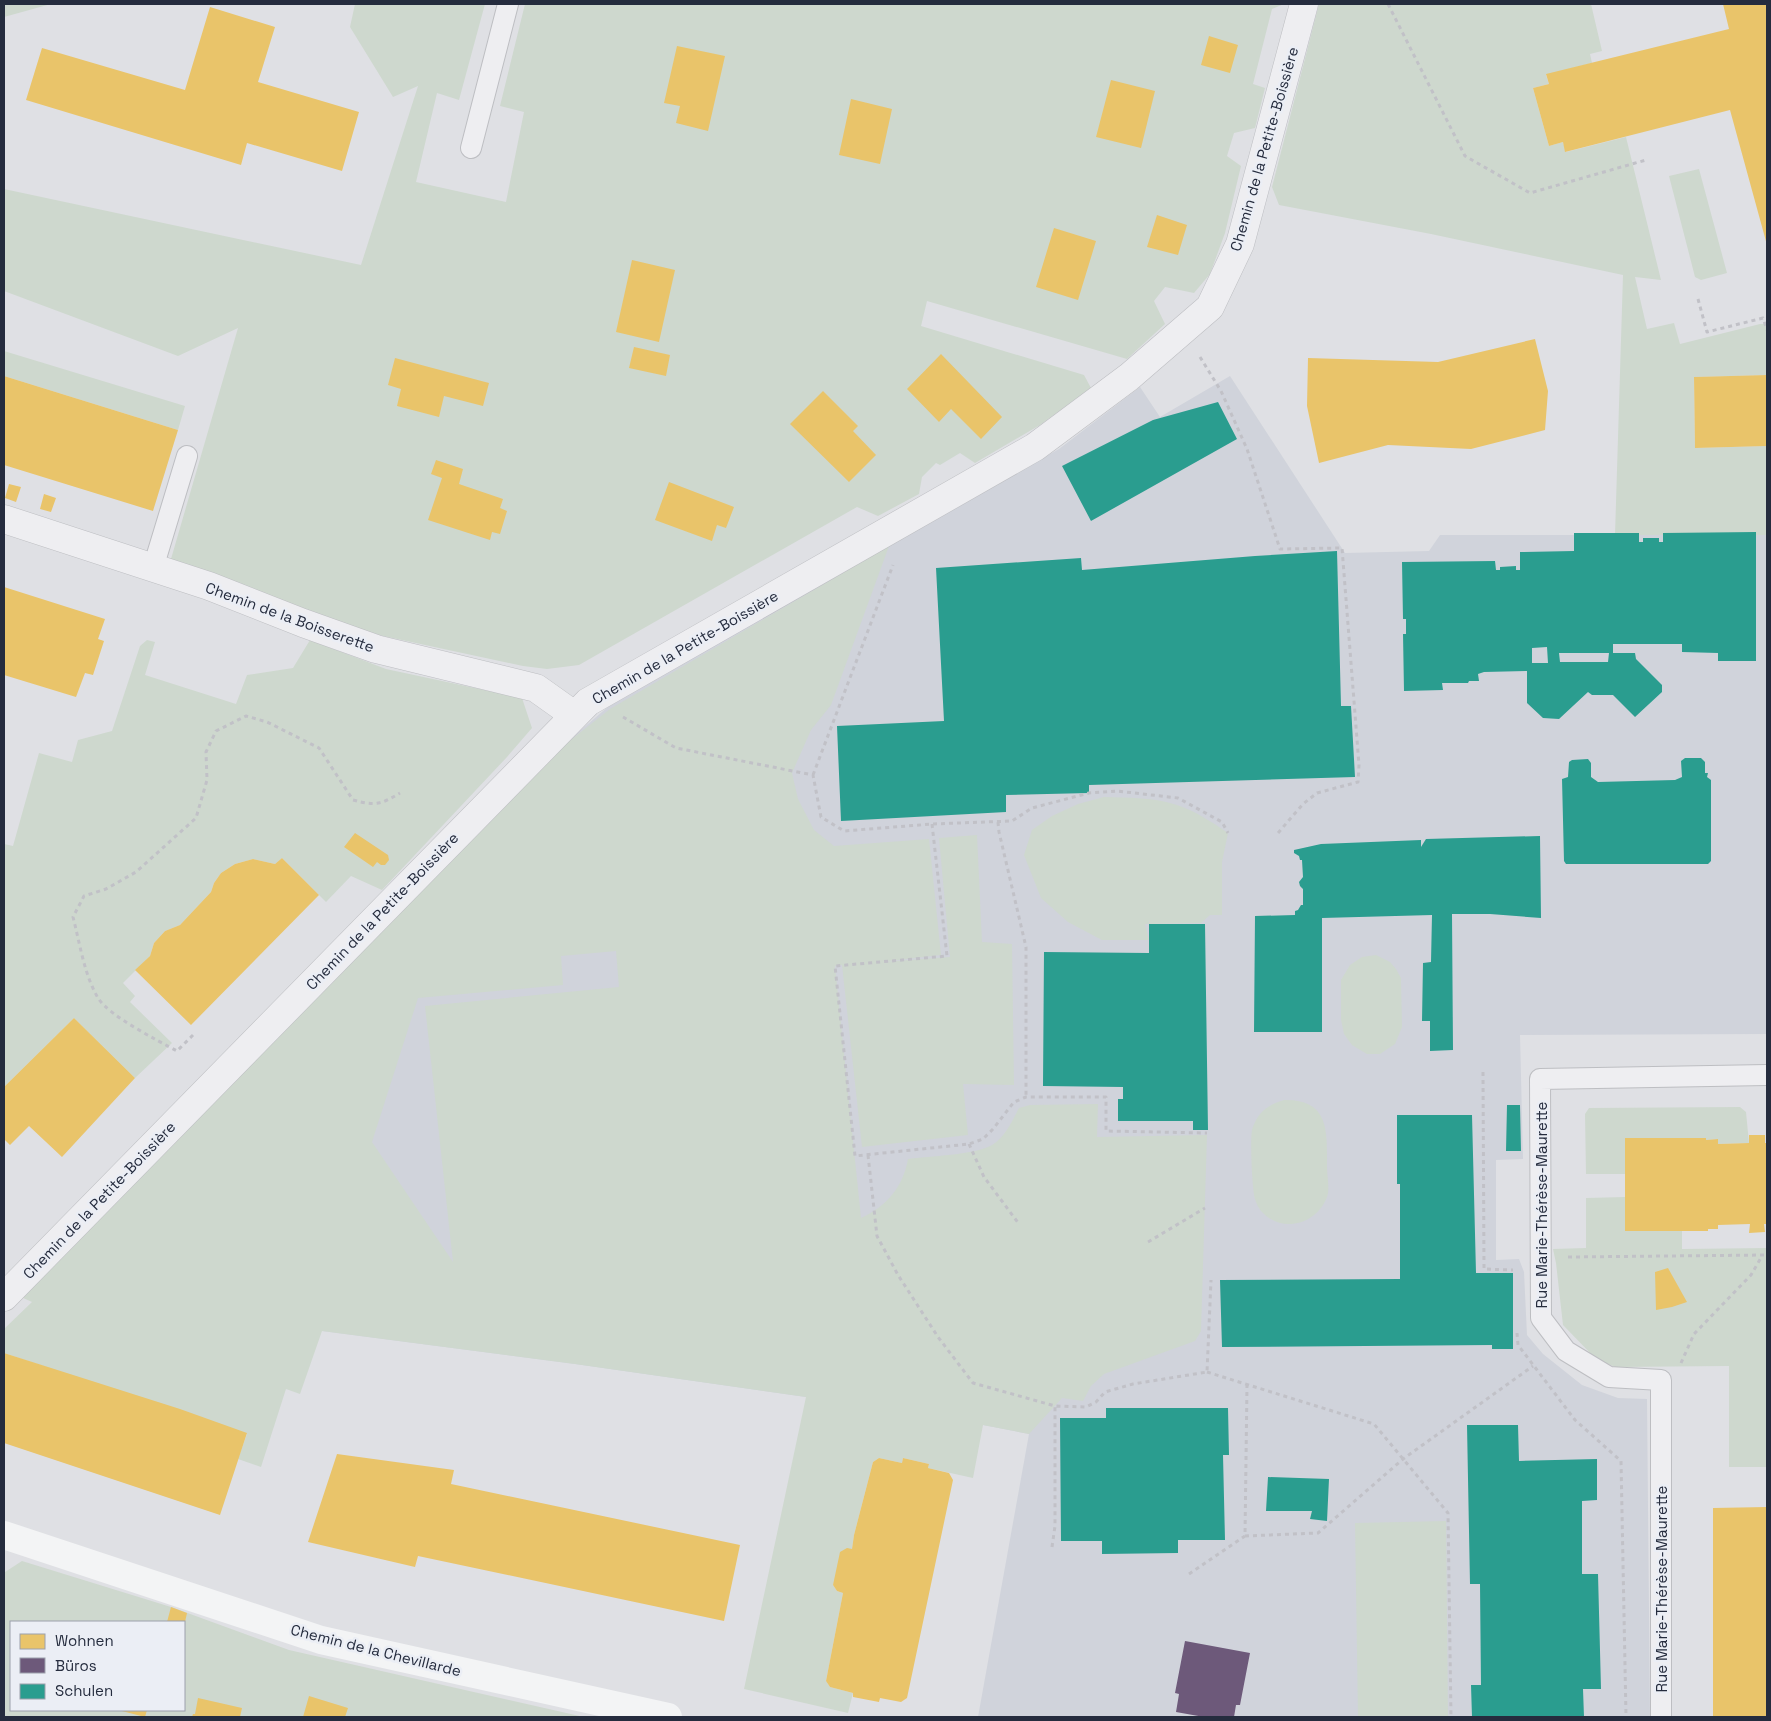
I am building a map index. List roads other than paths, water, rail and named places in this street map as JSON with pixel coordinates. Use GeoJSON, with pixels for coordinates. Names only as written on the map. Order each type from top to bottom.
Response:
{"type":"FeatureCollection","features":[{"type":"Feature","properties":{"kind":"street","name":"Chemin de la Petite-Boissière"},"geometry":{"type":"LineString","coordinates":[[4,1297],[581,708],[1034,447],[1129,377],[1210,307],[1240,244],[1304,4]]}},
{"type":"Feature","properties":{"kind":"street","name":"Chemin de la Boisserette"},"geometry":{"type":"LineString","coordinates":[[4,519],[209,586],[303,624],[376,649],[536,688],[581,708]]}},
{"type":"Feature","properties":{"kind":"street","name":"Chemin de la Chevillarde"},"geometry":{"type":"LineString","coordinates":[[4,1536],[321,1640],[668,1717]]}},
{"type":"Feature","properties":{"kind":"lane"},"geometry":{"type":"LineString","coordinates":[[472,148],[508,4]]}},
{"type":"Feature","properties":{"kind":"lane"},"geometry":{"type":"LineString","coordinates":[[153,568],[187,456]]}},
{"type":"Feature","properties":{"kind":"lane","name":"Rue Marie-Thérèse-Maurette"},"geometry":{"type":"LineString","coordinates":[[1661,1717],[1661,1380],[1609,1377],[1566,1351],[1542,1318],[1540,1079],[1767,1075]]}}]}
